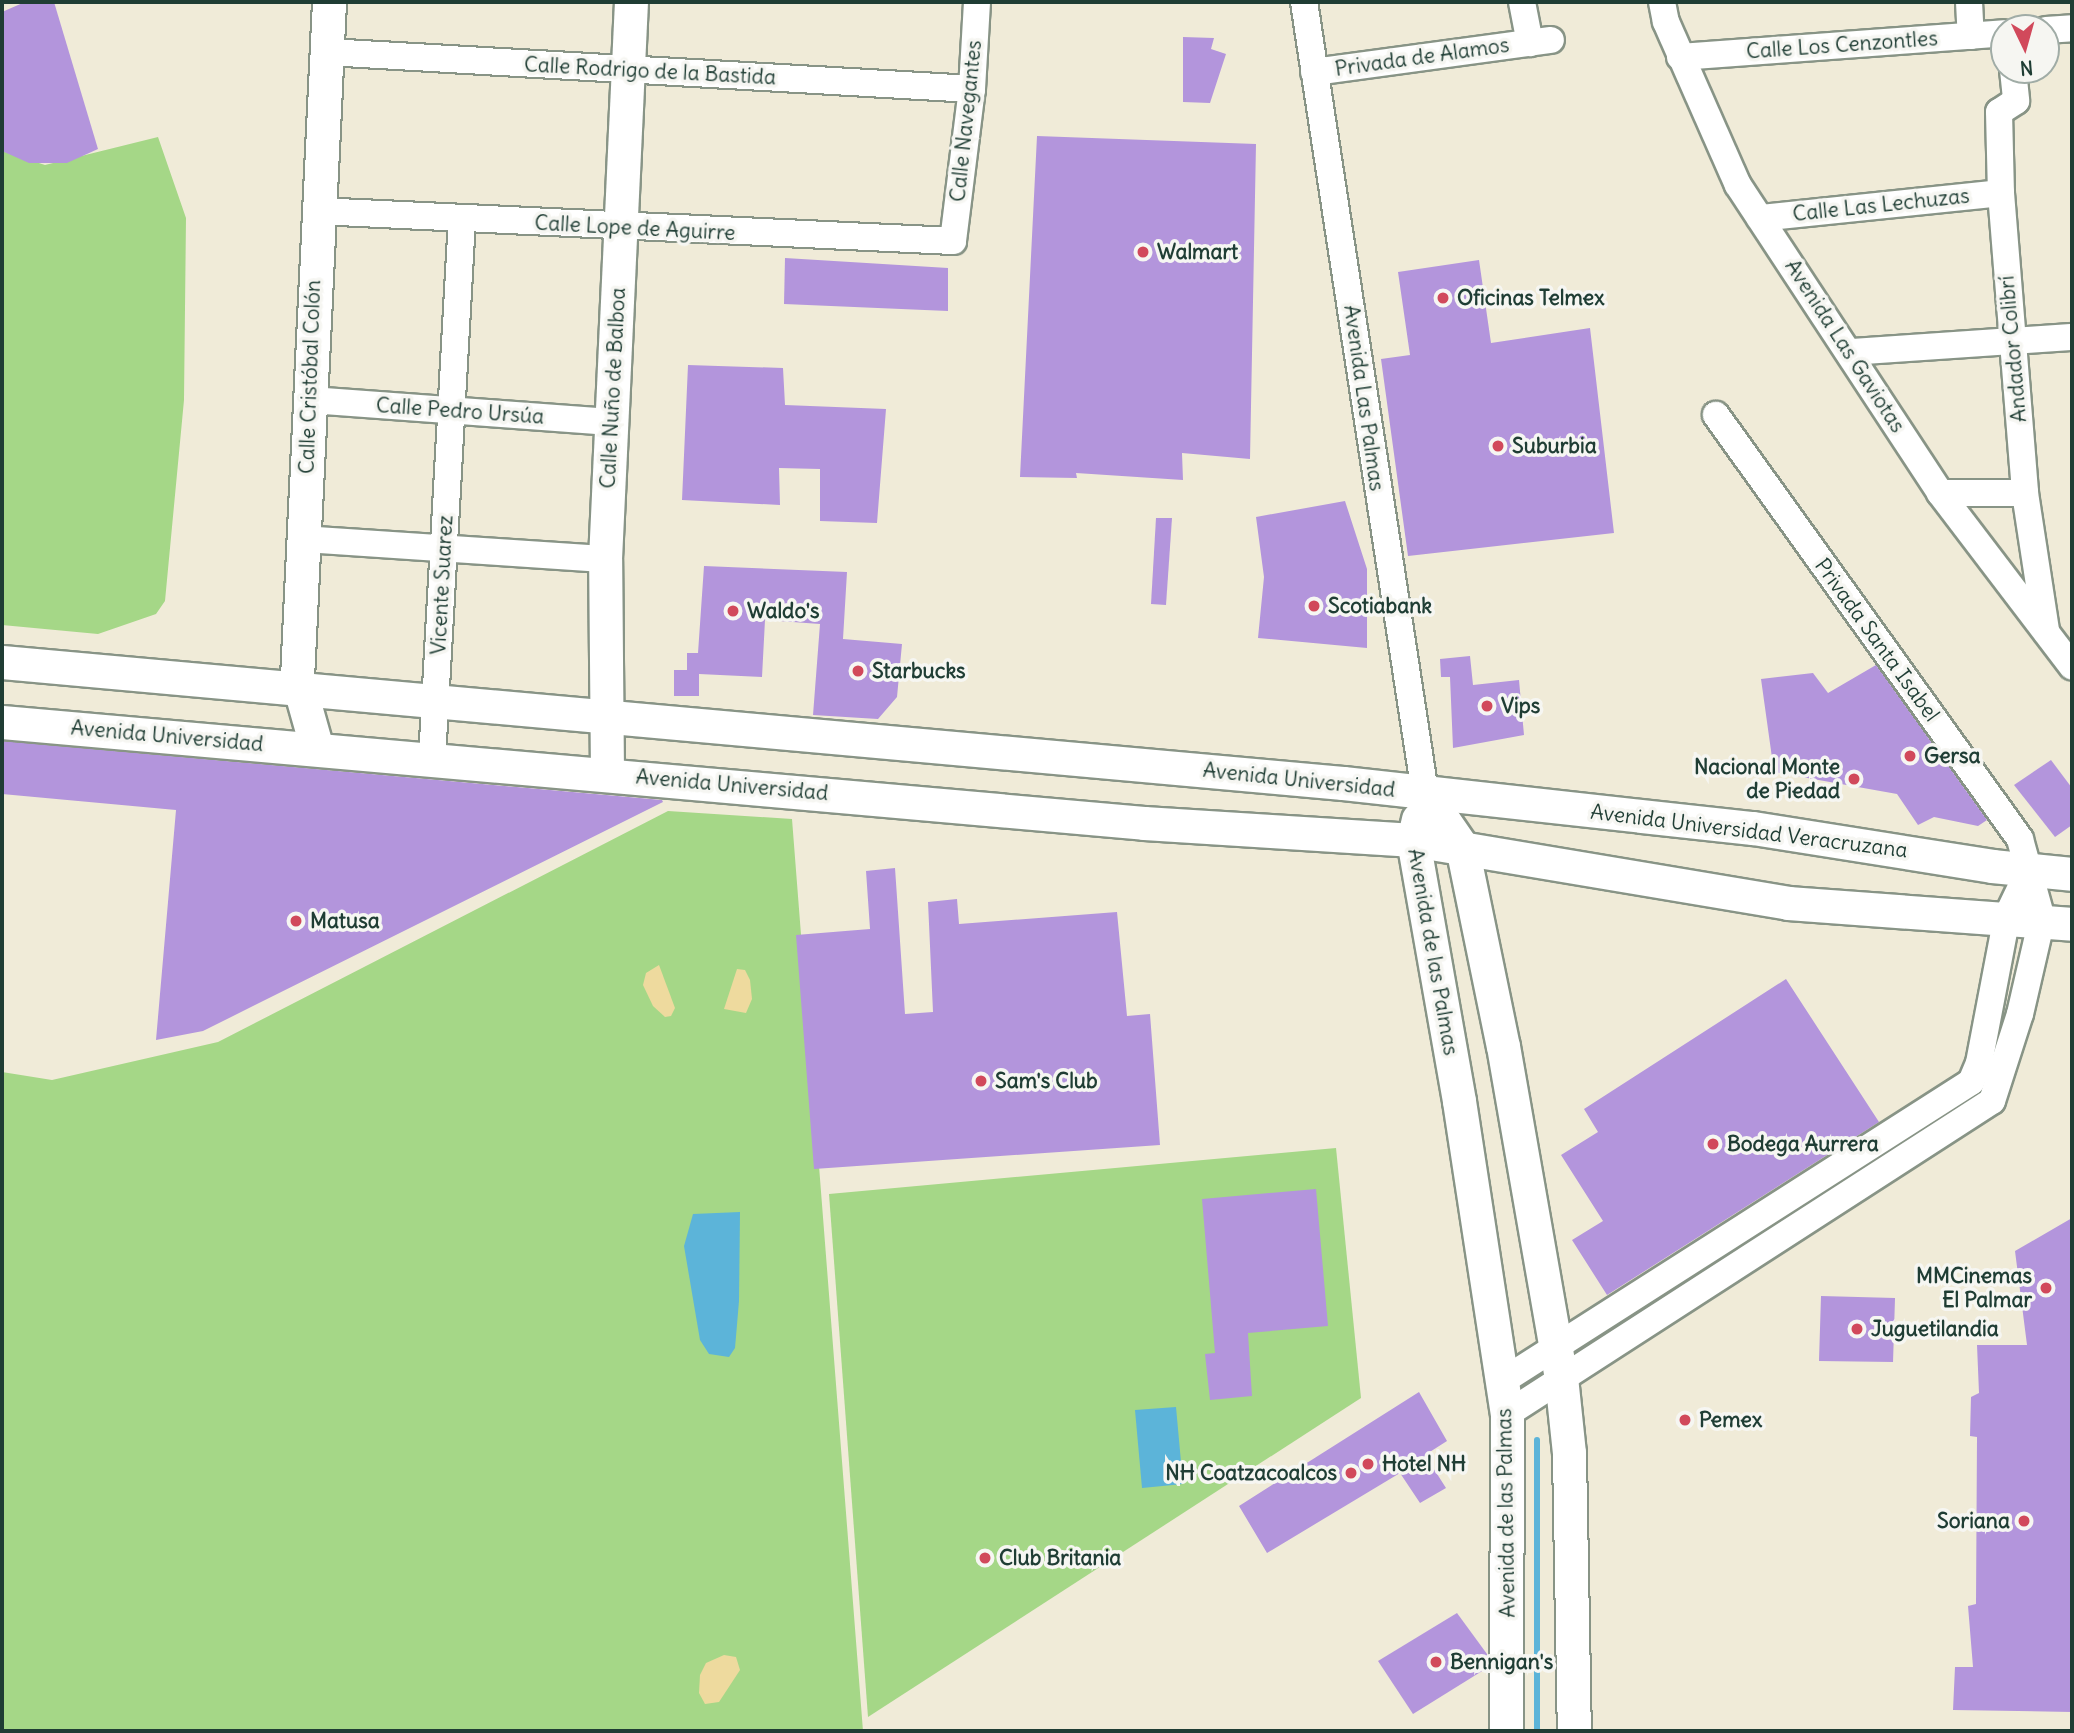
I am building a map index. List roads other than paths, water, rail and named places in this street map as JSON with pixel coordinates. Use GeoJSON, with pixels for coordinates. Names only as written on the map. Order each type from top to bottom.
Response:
{"type":"FeatureCollection","features":[{"type":"Feature","properties":{"kind":"main road","name":"Calle Cristóbal Colón"},"geometry":{"type":"LineString","coordinates":[[317,749],[300,692],[303,539],[329,2]]}},
{"type":"Feature","properties":{"kind":"main road","name":"Calle Nuño de Balboa"},"geometry":{"type":"LineString","coordinates":[[607,774],[605,559],[631,2]]}},
{"type":"Feature","properties":{"kind":"main road","name":"Avenida Universidad"},"geometry":{"type":"LineString","coordinates":[[2,662],[300,692],[435,701],[1425,793]]}},
{"type":"Feature","properties":{"kind":"main road","name":"Avenida Universidad"},"geometry":{"type":"LineString","coordinates":[[2,722],[1144,823],[1413,840],[1462,847]]}},
{"type":"Feature","properties":{"kind":"main road","name":"Avenida de las Palmas"},"geometry":{"type":"LineString","coordinates":[[1425,793],[1413,840],[1460,1101],[1504,1398],[1506,1731]]}},
{"type":"Feature","properties":{"kind":"main road","name":"Avenida de las Palmas"},"geometry":{"type":"LineString","coordinates":[[1425,793],[1462,847],[1503,1046],[1558,1361],[1569,1453],[1574,1731]]}},
{"type":"Feature","properties":{"kind":"main road","name":"Avenida Universidad Veracruzana"},"geometry":{"type":"LineString","coordinates":[[1425,793],[1753,828],[2029,870],[2072,874]]}},
{"type":"Feature","properties":{"kind":"main road"},"geometry":{"type":"LineString","coordinates":[[1462,847],[1788,903],[2007,916],[2057,922]]}},
{"type":"Feature","properties":{"kind":"street","name":"Calle Navegantes"},"geometry":{"type":"LineString","coordinates":[[953,240],[972,89],[977,2]]}},
{"type":"Feature","properties":{"kind":"street","name":"Avenida Las Palmas"},"geometry":{"type":"LineString","coordinates":[[1304,2],[1425,793]]}},
{"type":"Feature","properties":{"kind":"street","name":"Privada de Alamos"},"geometry":{"type":"LineString","coordinates":[[1314,72],[1541,41],[1522,2]]}},
{"type":"Feature","properties":{"kind":"street","name":"Avenida Las Gaviotas"},"geometry":{"type":"LineString","coordinates":[[1662,2],[1680,57],[1738,185],[1851,352],[1940,493],[2046,636],[2072,666]]}},
{"type":"Feature","properties":{"kind":"street"},"geometry":{"type":"LineString","coordinates":[[1969,2],[1971,36]]}},
{"type":"Feature","properties":{"kind":"street","name":"Calle Los Cenzontles"},"geometry":{"type":"LineString","coordinates":[[1680,57],[1990,34]]}},
{"type":"Feature","properties":{"kind":"street","name":"Calle Rodrigo de la Bastida"},"geometry":{"type":"LineString","coordinates":[[327,52],[972,89]]}},
{"type":"Feature","properties":{"kind":"street","name":"Andador Colibrí"},"geometry":{"type":"LineString","coordinates":[[2013,84],[2015,101],[1999,112],[2001,193],[2025,493],[2046,636]]}},
{"type":"Feature","properties":{"kind":"street","name":"Calle Las Lechuzas"},"geometry":{"type":"LineString","coordinates":[[1760,218],[2001,193]]}},
{"type":"Feature","properties":{"kind":"street","name":"Calle Lope de Aguirre"},"geometry":{"type":"LineString","coordinates":[[317,211],[620,229],[953,240]]}},
{"type":"Feature","properties":{"kind":"street","name":"Vicente Suarez"},"geometry":{"type":"LineString","coordinates":[[432,759],[462,219]]}},
{"type":"Feature","properties":{"kind":"street"},"geometry":{"type":"LineString","coordinates":[[1851,352],[2072,337]]}},
{"type":"Feature","properties":{"kind":"street","name":"Calle Pedro Ursúa"},"geometry":{"type":"LineString","coordinates":[[310,400],[611,422]]}},
{"type":"Feature","properties":{"kind":"street","name":"Privada Santa Isabel"},"geometry":{"type":"LineString","coordinates":[[1716,415],[2020,839],[2029,870],[2057,922]]}},
{"type":"Feature","properties":{"kind":"street"},"geometry":{"type":"LineString","coordinates":[[1940,493],[2025,493]]}},
{"type":"Feature","properties":{"kind":"street"},"geometry":{"type":"LineString","coordinates":[[303,539],[605,559]]}},
{"type":"Feature","properties":{"kind":"street"},"geometry":{"type":"LineString","coordinates":[[1504,1398],[1728,1237],[1910,1121],[1976,1075],[2007,916],[2029,870]]}},
{"type":"Feature","properties":{"kind":"street"},"geometry":{"type":"LineString","coordinates":[[1558,1361],[1745,1260],[1996,1096],[2057,922]]}},
{"type":"Feature","properties":{"kind":"street"},"geometry":{"type":"LineString","coordinates":[[1910,1121],[1924,1145]]}},
{"type":"Feature","properties":{"kind":"street"},"geometry":{"type":"LineString","coordinates":[[1728,1237],[1745,1260]]}},
{"type":"Feature","properties":{"kind":"water"},"geometry":{"type":"Polygon","coordinates":[[[740,1212],[739,1301],[735,1348],[729,1357],[709,1354],[700,1340],[684,1246],[693,1214],[740,1212]]]}},
{"type":"Feature","properties":{"kind":"water"},"geometry":{"type":"Polygon","coordinates":[[[1176,1407],[1183,1484],[1142,1488],[1135,1410],[1176,1407]]]}},
{"type":"Feature","properties":{"kind":"waterway"},"geometry":{"type":"LineString","coordinates":[[1537,1440],[1537,1731]]}},
{"type":"Feature","properties":{"kind":"place","name":"Walmart"},"geometry":{"type":"Point","coordinates":[1143,252]}},
{"type":"Feature","properties":{"kind":"place","name":"Oficinas Telmex"},"geometry":{"type":"Point","coordinates":[1443,298]}},
{"type":"Feature","properties":{"kind":"place","name":"Suburbia"},"geometry":{"type":"Point","coordinates":[1498,446]}},
{"type":"Feature","properties":{"kind":"place","name":"Scotiabank"},"geometry":{"type":"Point","coordinates":[1314,606]}},
{"type":"Feature","properties":{"kind":"place","name":"Waldo's"},"geometry":{"type":"Point","coordinates":[733,611]}},
{"type":"Feature","properties":{"kind":"place","name":"Starbucks"},"geometry":{"type":"Point","coordinates":[858,671]}},
{"type":"Feature","properties":{"kind":"place","name":"Vips"},"geometry":{"type":"Point","coordinates":[1487,706]}},
{"type":"Feature","properties":{"kind":"place","name":"Gersa"},"geometry":{"type":"Point","coordinates":[1910,756]}},
{"type":"Feature","properties":{"kind":"place","name":"Nacional Monte de Piedad"},"geometry":{"type":"Point","coordinates":[1854,779]}},
{"type":"Feature","properties":{"kind":"place","name":"Matusa"},"geometry":{"type":"Point","coordinates":[296,921]}},
{"type":"Feature","properties":{"kind":"place","name":"Sam's Club"},"geometry":{"type":"Point","coordinates":[981,1081]}},
{"type":"Feature","properties":{"kind":"place","name":"Bodega Aurrera"},"geometry":{"type":"Point","coordinates":[1713,1144]}},
{"type":"Feature","properties":{"kind":"place","name":"MMCinemas El Palmar"},"geometry":{"type":"Point","coordinates":[2046,1288]}},
{"type":"Feature","properties":{"kind":"place","name":"Juguetilandia"},"geometry":{"type":"Point","coordinates":[1857,1329]}},
{"type":"Feature","properties":{"kind":"place","name":"Pemex"},"geometry":{"type":"Point","coordinates":[1685,1420]}},
{"type":"Feature","properties":{"kind":"place","name":"Hotel NH"},"geometry":{"type":"Point","coordinates":[1368,1464]}},
{"type":"Feature","properties":{"kind":"place","name":"NH Coatzacoalcos"},"geometry":{"type":"Point","coordinates":[1351,1473]}},
{"type":"Feature","properties":{"kind":"place","name":"Soriana"},"geometry":{"type":"Point","coordinates":[2024,1521]}},
{"type":"Feature","properties":{"kind":"place","name":"Club Britania"},"geometry":{"type":"Point","coordinates":[985,1558]}},
{"type":"Feature","properties":{"kind":"place","name":"Bennigan's"},"geometry":{"type":"Point","coordinates":[1436,1662]}}]}
